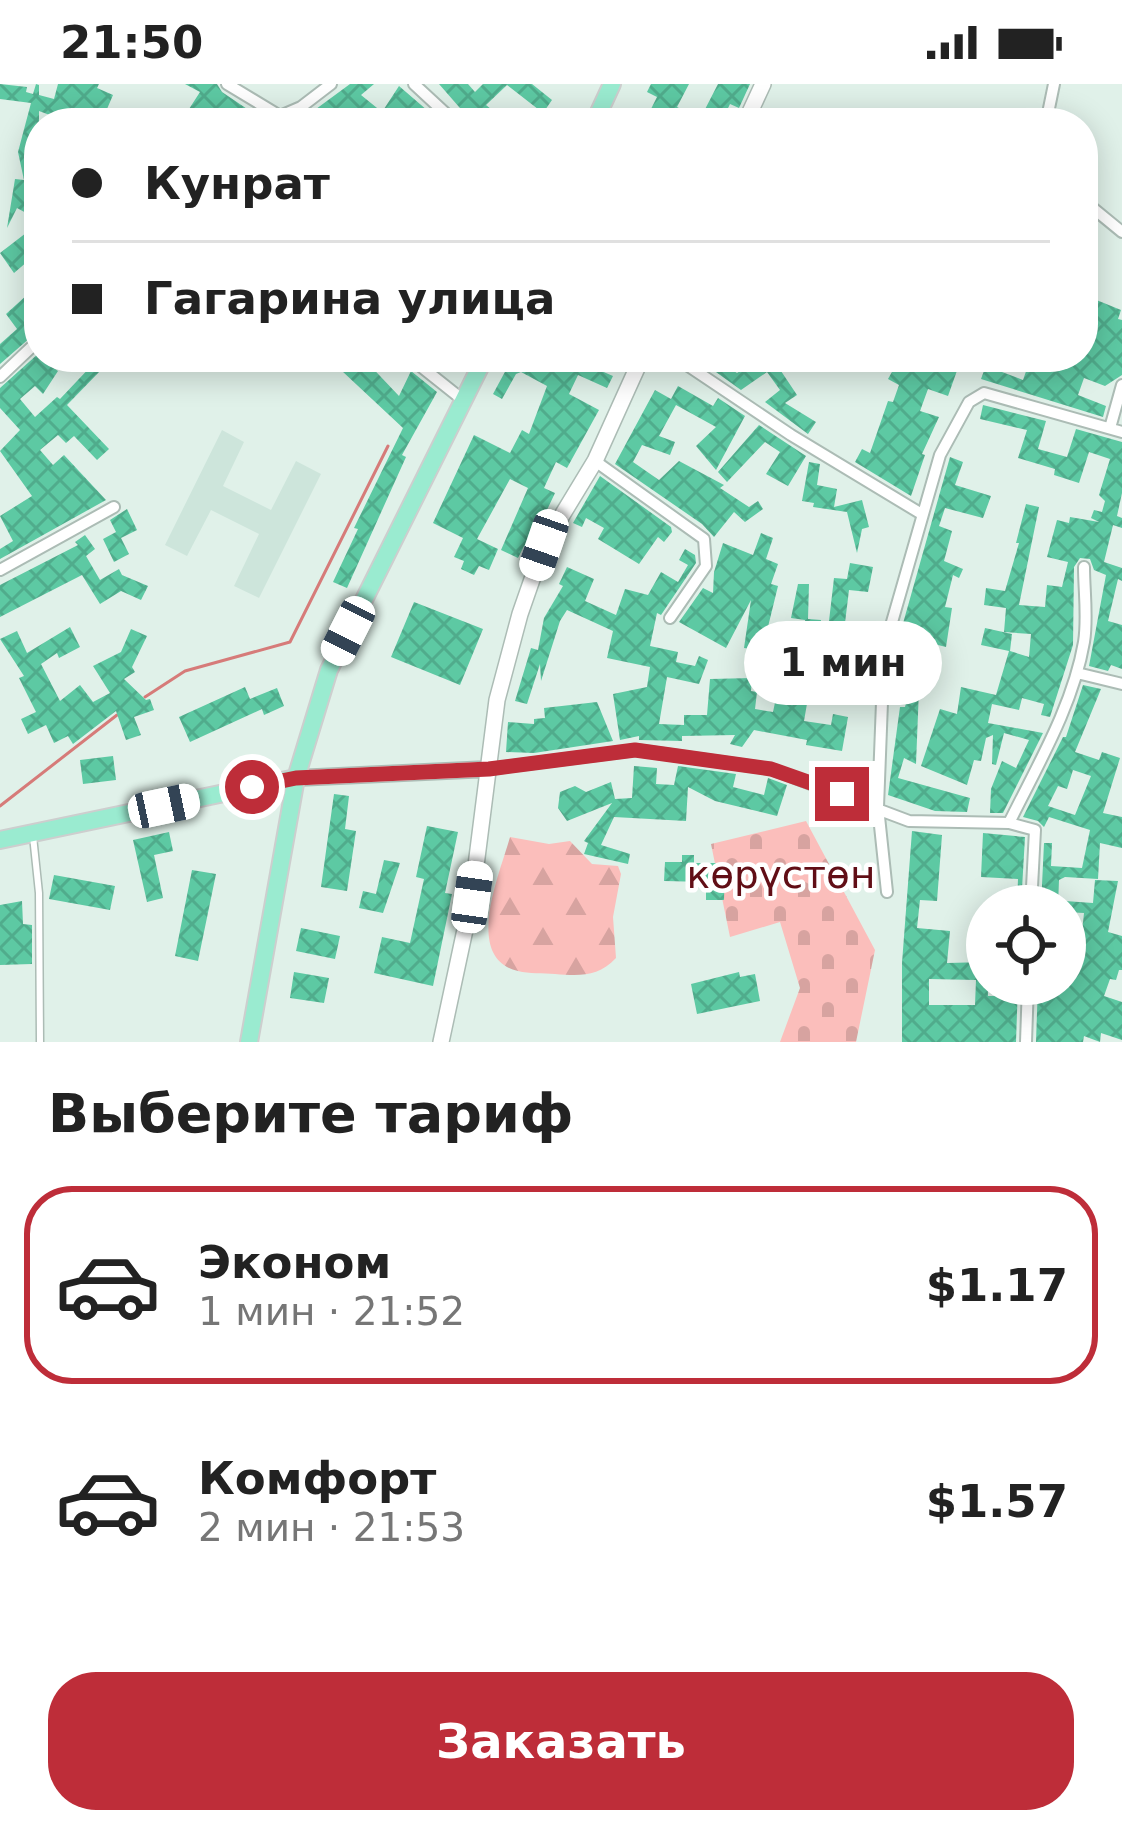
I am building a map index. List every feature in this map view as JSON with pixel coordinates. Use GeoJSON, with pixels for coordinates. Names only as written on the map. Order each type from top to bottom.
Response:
{"type":"FeatureCollection","features":[{"type":"Feature","properties":{"kind":"main road"},"geometry":{"type":"LineString","coordinates":[[249,1042],[296,778],[329,670],[477,372]]}},
{"type":"Feature","properties":{"kind":"main road"},"geometry":{"type":"LineString","coordinates":[[0,840],[296,778]]}},
{"type":"Feature","properties":{"kind":"street"},"geometry":{"type":"LineString","coordinates":[[227,84],[260,108]]}},
{"type":"Feature","properties":{"kind":"street"},"geometry":{"type":"LineString","coordinates":[[299,108],[331,84]]}},
{"type":"Feature","properties":{"kind":"street"},"geometry":{"type":"LineString","coordinates":[[415,84],[440,108]]}},
{"type":"Feature","properties":{"kind":"street"},"geometry":{"type":"LineString","coordinates":[[1098,212],[1122,232]]}},
{"type":"Feature","properties":{"kind":"street"},"geometry":{"type":"LineString","coordinates":[[0,377],[24,354]]}},
{"type":"Feature","properties":{"kind":"street"},"geometry":{"type":"LineString","coordinates":[[428,372],[463,400]]}},
{"type":"Feature","properties":{"kind":"street"},"geometry":{"type":"LineString","coordinates":[[441,1042],[472,897],[497,700],[520,614],[544,545],[595,461],[635,372]]}},
{"type":"Feature","properties":{"kind":"street"},"geometry":{"type":"LineString","coordinates":[[698,372],[920,513]]}},
{"type":"Feature","properties":{"kind":"street"},"geometry":{"type":"LineString","coordinates":[[887,892],[878,807],[884,650],[940,455],[974,398],[984,393],[1116,430],[1122,385]]}},
{"type":"Feature","properties":{"kind":"street"},"geometry":{"type":"LineString","coordinates":[[595,461],[704,539],[706,566],[670,618]]}},
{"type":"Feature","properties":{"kind":"street"},"geometry":{"type":"LineString","coordinates":[[0,570],[114,507]]}},
{"type":"Feature","properties":{"kind":"street"},"geometry":{"type":"LineString","coordinates":[[1009,823],[1048,746],[1077,673],[1085,637],[1084,567]]}},
{"type":"Feature","properties":{"kind":"street"},"geometry":{"type":"LineString","coordinates":[[1077,673],[1122,684]]}},
{"type":"Feature","properties":{"kind":"street"},"geometry":{"type":"LineString","coordinates":[[296,778],[489,769],[635,750],[771,769],[909,821],[1009,823],[1034,830],[1032,885]]}},
{"type":"Feature","properties":{"kind":"street"},"geometry":{"type":"LineString","coordinates":[[1026,1042],[1027,1005]]}},
{"type":"Feature","properties":{"kind":"lane"},"geometry":{"type":"LineString","coordinates":[[32,833],[39,893],[40,1042]]}},
{"type":"Feature","properties":{"kind":"shaded area"},"geometry":{"type":"Polygon","coordinates":[[[222,430],[244,442],[223,486],[271,510],[296,461],[321,474],[259,598],[234,586],[259,534],[211,510],[187,556],[165,545],[222,430]]]}},
{"type":"Feature","properties":{"kind":"green space","name":"көрүстөн"},"geometry":{"type":"Polygon","coordinates":[[[806,821],[875,950],[856,1042],[780,1042],[800,988],[780,922],[730,937],[711,844],[806,821]]]}},
{"type":"Feature","properties":{"kind":"green space"},"geometry":{"type":"Polygon","coordinates":[[[510,837],[549,844],[570,841],[592,864],[618,866],[621,874],[613,917],[616,958],[609,964],[573,975],[522,972],[501,963],[488,932],[510,837]]]}},
{"type":"Feature","properties":{"kind":"building"},"geometry":{"type":"Polygon","coordinates":[[[0,84],[27,87],[26,92],[33,94],[36,84],[39,95],[54,99],[58,84],[99,84],[97,88],[113,95],[107,108],[30,108],[31,103],[0,99],[0,84]]]}},
{"type":"Feature","properties":{"kind":"building"},"geometry":{"type":"Polygon","coordinates":[[[185,84],[217,84],[246,108],[190,108],[200,92],[185,84]]]}},
{"type":"Feature","properties":{"kind":"building"},"geometry":{"type":"Polygon","coordinates":[[[350,84],[374,84],[361,95],[377,108],[317,108],[350,84]]]}},
{"type":"Feature","properties":{"kind":"building"},"geometry":{"type":"Polygon","coordinates":[[[439,84],[468,84],[475,92],[483,84],[532,84],[552,100],[546,108],[537,108],[507,85],[486,105],[490,108],[460,108],[439,84]]]}},
{"type":"Feature","properties":{"kind":"building"},"geometry":{"type":"Polygon","coordinates":[[[651,84],[689,84],[679,108],[652,108],[657,97],[647,92],[651,84]]]}},
{"type":"Feature","properties":{"kind":"building"},"geometry":{"type":"Polygon","coordinates":[[[718,84],[750,84],[739,108],[730,104],[728,108],[706,108],[718,84]]]}},
{"type":"Feature","properties":{"kind":"building"},"geometry":{"type":"Polygon","coordinates":[[[399,86],[425,108],[385,108],[399,86]]]}},
{"type":"Feature","properties":{"kind":"building"},"geometry":{"type":"Polygon","coordinates":[[[24,129],[24,180],[18,152],[24,129]]]}},
{"type":"Feature","properties":{"kind":"building"},"geometry":{"type":"Polygon","coordinates":[[[15,179],[24,180],[24,212],[17,208],[7,228],[15,179]]]}},
{"type":"Feature","properties":{"kind":"building"},"geometry":{"type":"Polygon","coordinates":[[[24,235],[24,264],[14,273],[0,253],[24,235]]]}},
{"type":"Feature","properties":{"kind":"building"},"geometry":{"type":"Polygon","coordinates":[[[24,298],[24,343],[0,364],[0,344],[17,329],[6,314],[24,298]]]}},
{"type":"Feature","properties":{"kind":"building"},"geometry":{"type":"Polygon","coordinates":[[[1098,301],[1121,310],[1122,375],[1105,386],[1084,378],[1078,395],[1106,406],[1103,417],[981,379],[984,372],[1002,372],[1023,380],[1026,372],[1098,372],[1098,301]]]}},
{"type":"Feature","properties":{"kind":"building"},"geometry":{"type":"Polygon","coordinates":[[[24,366],[24,372],[57,372],[43,394],[35,386],[20,399],[35,417],[86,372],[99,372],[67,405],[109,449],[97,460],[74,436],[66,443],[58,435],[40,450],[53,465],[64,455],[106,500],[0,559],[0,549],[13,541],[0,516],[32,496],[0,451],[20,430],[0,408],[0,388],[24,366]]]}},
{"type":"Feature","properties":{"kind":"building"},"geometry":{"type":"Polygon","coordinates":[[[343,372],[376,372],[399,396],[412,372],[437,392],[402,455],[406,457],[347,588],[333,582],[403,428],[343,372]]]}},
{"type":"Feature","properties":{"kind":"building"},"geometry":{"type":"Polygon","coordinates":[[[505,372],[521,372],[502,399],[493,394],[505,372]]]}},
{"type":"Feature","properties":{"kind":"building"},"geometry":{"type":"Polygon","coordinates":[[[521,372],[613,376],[607,388],[578,375],[569,394],[599,410],[567,468],[556,462],[544,488],[555,493],[529,548],[524,546],[518,558],[501,550],[528,488],[510,479],[477,539],[498,549],[489,570],[479,566],[474,575],[461,569],[464,561],[454,557],[463,538],[433,523],[474,435],[510,453],[522,430],[529,434],[547,386],[521,372]]]}},
{"type":"Feature","properties":{"kind":"building"},"geometry":{"type":"Polygon","coordinates":[[[716,372],[767,372],[741,390],[716,372]]]}},
{"type":"Feature","properties":{"kind":"building"},"geometry":{"type":"Polygon","coordinates":[[[767,372],[782,372],[797,395],[785,403],[816,422],[808,434],[765,402],[780,390],[767,372]]]}},
{"type":"Feature","properties":{"kind":"building"},"geometry":{"type":"Polygon","coordinates":[[[892,372],[957,372],[948,396],[928,389],[920,411],[939,417],[922,454],[911,496],[855,462],[862,449],[870,453],[888,401],[893,402],[899,385],[888,379],[892,372]]]}},
{"type":"Feature","properties":{"kind":"building"},"geometry":{"type":"Polygon","coordinates":[[[678,386],[713,406],[718,398],[745,416],[716,470],[696,446],[716,427],[676,405],[659,436],[675,442],[670,455],[642,445],[633,462],[659,480],[679,461],[724,485],[720,488],[749,507],[758,501],[763,509],[745,522],[734,512],[714,537],[615,464],[655,390],[671,399],[678,386]]]}},
{"type":"Feature","properties":{"kind":"building"},"geometry":{"type":"Polygon","coordinates":[[[983,405],[1046,421],[1038,449],[1067,457],[1076,429],[1122,442],[1117,516],[1122,518],[1122,528],[1113,525],[1104,562],[1122,568],[1108,621],[1122,625],[1122,669],[1089,666],[1106,575],[1094,570],[1090,559],[1080,558],[1074,567],[1073,645],[1050,717],[1041,715],[1044,704],[1022,698],[1019,710],[992,704],[988,723],[1043,733],[1003,813],[990,813],[991,789],[1002,761],[1016,768],[1029,740],[1004,733],[996,765],[992,764],[993,735],[986,738],[981,761],[974,760],[967,785],[921,766],[940,709],[957,714],[961,687],[996,695],[1009,651],[981,645],[985,628],[1012,634],[1010,651],[1029,657],[1031,634],[1004,632],[1006,608],[984,605],[986,588],[1005,591],[1026,504],[1039,507],[1019,605],[1045,607],[1047,585],[1062,587],[1068,562],[1047,557],[1057,520],[1069,523],[1070,517],[1099,522],[1091,518],[1094,510],[1102,512],[1105,501],[1099,495],[1110,459],[1089,452],[1079,483],[1054,475],[1055,469],[1018,458],[1027,430],[980,419],[983,405]]]}},
{"type":"Feature","properties":{"kind":"building"},"geometry":{"type":"Polygon","coordinates":[[[759,425],[806,456],[788,486],[766,474],[780,452],[765,442],[727,482],[718,472],[759,425]]]}},
{"type":"Feature","properties":{"kind":"building"},"geometry":{"type":"Polygon","coordinates":[[[950,457],[963,462],[955,485],[991,496],[983,518],[945,508],[939,526],[952,531],[944,561],[963,569],[959,578],[953,575],[945,607],[952,608],[946,647],[930,643],[925,657],[916,764],[904,758],[898,778],[970,798],[967,812],[935,811],[888,795],[900,707],[905,707],[910,687],[897,684],[905,644],[900,634],[950,457]]]}},
{"type":"Feature","properties":{"kind":"building"},"geometry":{"type":"Polygon","coordinates":[[[809,462],[820,464],[817,485],[837,489],[834,507],[862,500],[869,527],[862,529],[857,553],[847,512],[802,501],[809,462]]]}},
{"type":"Feature","properties":{"kind":"building"},"geometry":{"type":"Polygon","coordinates":[[[600,476],[671,527],[664,542],[658,537],[639,564],[598,539],[604,528],[586,518],[582,527],[573,523],[600,476]]]}},
{"type":"Feature","properties":{"kind":"building"},"geometry":{"type":"Polygon","coordinates":[[[127,509],[137,530],[121,538],[129,554],[114,562],[103,539],[116,532],[110,520],[127,509]]]}},
{"type":"Feature","properties":{"kind":"building"},"geometry":{"type":"Polygon","coordinates":[[[761,533],[773,538],[766,559],[778,564],[771,584],[778,586],[766,635],[783,637],[780,653],[744,648],[751,600],[726,648],[679,622],[703,588],[713,593],[723,543],[753,555],[761,533]]]}},
{"type":"Feature","properties":{"kind":"building"},"geometry":{"type":"Polygon","coordinates":[[[85,535],[95,549],[86,556],[100,580],[119,569],[122,575],[148,586],[141,600],[121,591],[100,604],[82,575],[0,617],[0,585],[78,545],[75,542],[85,535]]]}},
{"type":"Feature","properties":{"kind":"building"},"geometry":{"type":"Polygon","coordinates":[[[685,549],[695,555],[696,563],[661,615],[657,613],[650,646],[678,652],[676,662],[695,666],[699,656],[708,660],[699,684],[667,677],[659,724],[684,725],[684,715],[707,715],[710,679],[752,678],[751,691],[757,692],[755,709],[773,712],[777,693],[808,698],[804,721],[831,725],[833,714],[848,717],[842,751],[754,730],[742,747],[730,744],[735,735],[682,736],[682,741],[639,740],[639,736],[620,740],[613,694],[647,687],[650,667],[607,658],[613,631],[567,610],[541,681],[540,664],[527,704],[515,701],[531,648],[538,650],[544,618],[563,586],[559,584],[567,567],[594,579],[585,601],[616,615],[625,589],[648,595],[661,572],[678,582],[688,565],[679,560],[685,549]]]}},
{"type":"Feature","properties":{"kind":"building"},"geometry":{"type":"Polygon","coordinates":[[[850,563],[873,567],[868,592],[849,590],[845,623],[829,621],[834,578],[847,579],[850,563]]]}},
{"type":"Feature","properties":{"kind":"building"},"geometry":{"type":"Polygon","coordinates":[[[798,584],[809,584],[808,619],[821,620],[819,637],[804,636],[805,620],[791,618],[798,584]]]}},
{"type":"Feature","properties":{"kind":"building"},"geometry":{"type":"Polygon","coordinates":[[[414,602],[483,629],[460,685],[391,657],[414,602]]]}},
{"type":"Feature","properties":{"kind":"building"},"geometry":{"type":"Polygon","coordinates":[[[70,627],[80,647],[59,658],[57,653],[41,664],[60,701],[80,685],[93,702],[110,693],[93,666],[121,652],[131,629],[147,636],[132,667],[135,672],[124,679],[150,699],[154,710],[134,717],[141,735],[126,740],[116,711],[73,744],[68,736],[54,743],[46,725],[28,734],[21,719],[36,712],[19,678],[24,676],[0,639],[17,631],[27,653],[70,627]]]}},
{"type":"Feature","properties":{"kind":"building"},"geometry":{"type":"Polygon","coordinates":[[[1083,685],[1101,689],[1075,752],[1099,760],[1102,752],[1120,758],[1103,813],[1122,817],[1122,848],[1100,843],[1098,879],[1065,877],[1059,885],[1042,885],[1044,843],[1052,843],[1051,866],[1082,868],[1090,830],[1049,817],[1044,827],[1023,817],[1083,685]],[[1073,770],[1067,789],[1058,786],[1048,806],[1075,815],[1091,776],[1073,770]]]}},
{"type":"Feature","properties":{"kind":"building"},"geometry":{"type":"Polygon","coordinates":[[[245,687],[250,699],[277,688],[284,706],[264,715],[262,709],[190,742],[179,717],[245,687]]]}},
{"type":"Feature","properties":{"kind":"building"},"geometry":{"type":"Polygon","coordinates":[[[597,702],[613,741],[534,753],[506,752],[508,722],[534,724],[534,719],[545,718],[544,708],[597,702]]]}},
{"type":"Feature","properties":{"kind":"building"},"geometry":{"type":"Polygon","coordinates":[[[113,756],[116,780],[83,784],[80,760],[113,756]]]}},
{"type":"Feature","properties":{"kind":"building"},"geometry":{"type":"Polygon","coordinates":[[[634,766],[657,768],[656,784],[674,785],[678,766],[736,774],[733,787],[764,795],[768,778],[787,785],[777,816],[715,801],[688,787],[686,821],[614,817],[601,845],[630,854],[628,864],[584,854],[588,843],[584,841],[612,803],[567,821],[558,808],[560,792],[575,786],[586,792],[611,782],[615,799],[632,798],[634,766]]]}},
{"type":"Feature","properties":{"kind":"building"},"geometry":{"type":"Polygon","coordinates":[[[334,794],[349,796],[345,829],[356,831],[347,891],[321,887],[334,794]]]}},
{"type":"Feature","properties":{"kind":"building"},"geometry":{"type":"Polygon","coordinates":[[[427,826],[458,832],[445,893],[452,894],[433,986],[374,973],[382,937],[410,943],[424,879],[416,877],[427,826]]]}},
{"type":"Feature","properties":{"kind":"building"},"geometry":{"type":"Polygon","coordinates":[[[912,831],[942,835],[937,901],[920,900],[917,928],[950,931],[947,963],[966,963],[966,980],[929,979],[929,1005],[1017,1005],[1016,1042],[902,1042],[902,963],[912,831]]]}},
{"type":"Feature","properties":{"kind":"building"},"geometry":{"type":"Polygon","coordinates":[[[169,832],[173,851],[154,855],[163,898],[147,902],[133,840],[169,832]]]}},
{"type":"Feature","properties":{"kind":"building"},"geometry":{"type":"Polygon","coordinates":[[[983,833],[1025,837],[1022,885],[1018,885],[1018,879],[981,877],[983,833]]]}},
{"type":"Feature","properties":{"kind":"building"},"geometry":{"type":"Polygon","coordinates":[[[682,855],[694,855],[694,863],[725,863],[724,900],[706,900],[706,882],[664,881],[665,862],[682,862],[682,855]]]}},
{"type":"Feature","properties":{"kind":"building"},"geometry":{"type":"Polygon","coordinates":[[[384,860],[400,863],[383,913],[359,908],[363,891],[376,894],[384,860]]]}},
{"type":"Feature","properties":{"kind":"building"},"geometry":{"type":"Polygon","coordinates":[[[192,870],[216,874],[198,961],[175,956],[192,870]]]}},
{"type":"Feature","properties":{"kind":"building"},"geometry":{"type":"Polygon","coordinates":[[[54,875],[115,886],[110,910],[49,899],[54,875]]]}},
{"type":"Feature","properties":{"kind":"building"},"geometry":{"type":"Polygon","coordinates":[[[1095,880],[1118,881],[1108,932],[1122,936],[1122,970],[1116,980],[1110,979],[1104,996],[1122,1002],[1122,1040],[1101,1033],[1100,1042],[1084,1036],[1083,1042],[1036,1042],[1037,1005],[1086,1005],[1086,902],[1093,903],[1095,880]]]}},
{"type":"Feature","properties":{"kind":"building"},"geometry":{"type":"Polygon","coordinates":[[[22,901],[23,924],[32,925],[32,964],[0,965],[0,905],[22,901]]]}},
{"type":"Feature","properties":{"kind":"building"},"geometry":{"type":"Polygon","coordinates":[[[301,928],[340,936],[335,959],[296,951],[301,928]]]}},
{"type":"Feature","properties":{"kind":"building"},"geometry":{"type":"Polygon","coordinates":[[[294,972],[329,978],[324,1003],[290,998],[294,972]]]}},
{"type":"Feature","properties":{"kind":"building"},"geometry":{"type":"Polygon","coordinates":[[[739,972],[740,977],[755,974],[760,1001],[697,1014],[691,984],[739,972]]]}},
{"type":"Feature","properties":{"kind":"waterway"},"geometry":{"type":"LineString","coordinates":[[145,697],[185,671],[290,642],[388,446]]}},
{"type":"Feature","properties":{"kind":"waterway"},"geometry":{"type":"LineString","coordinates":[[0,806],[117,715]]}},
{"type":"Feature","properties":{"kind":"route"},"geometry":{"type":"LineString","coordinates":[[252,787],[296,778],[489,769],[635,750],[771,769],[842,794]]}}]}
